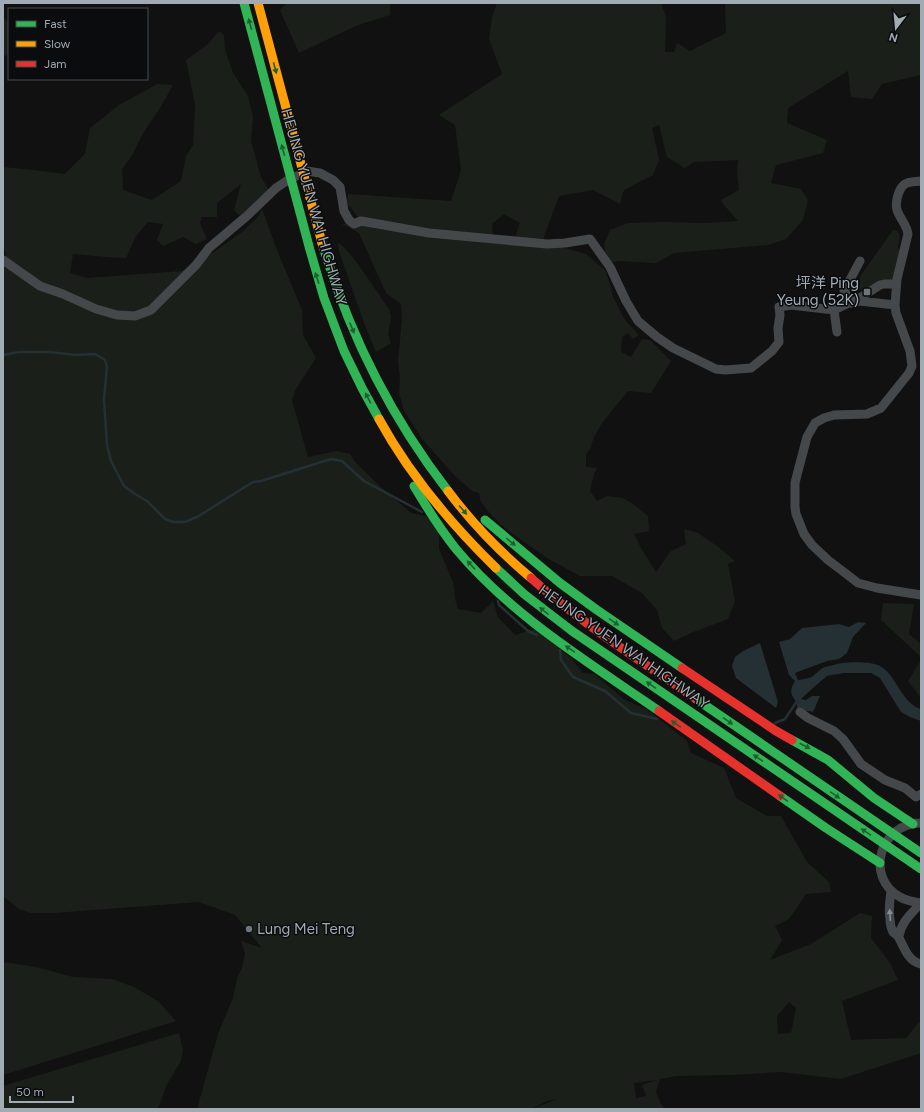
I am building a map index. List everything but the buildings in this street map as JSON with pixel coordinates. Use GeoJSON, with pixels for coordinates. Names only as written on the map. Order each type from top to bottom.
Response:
{"type":"FeatureCollection","features":[{"type":"Feature","properties":{"kind":"highway","name":"HEUNG YUEN WAI HIGHWAY"},"geometry":{"type":"LineString","coordinates":[[244,3],[307,244],[329,314],[355,374],[379,418],[399,450],[448,516],[488,560],[525,595],[550,615],[921,869]]}},
{"type":"Feature","properties":{"kind":"highway","name":"HEUNG YUEN WAI HIGHWAY"},"geometry":{"type":"LineString","coordinates":[[258,3],[328,261],[349,320],[376,380],[399,421],[441,477],[459,505],[504,554],[568,610],[921,853]]}},
{"type":"Feature","properties":{"kind":"highway"},"geometry":{"type":"LineString","coordinates":[[379,418],[419,496],[434,520],[452,544],[484,579],[524,616],[826,828],[880,863]]}},
{"type":"Feature","properties":{"kind":"highway"},"geometry":{"type":"LineString","coordinates":[[441,477],[501,534],[548,573],[597,610],[770,727],[828,760],[874,798],[918,823]]}},
{"type":"Feature","properties":{"kind":"street"},"geometry":{"type":"LineString","coordinates":[[3,260],[40,286],[63,294],[96,309],[117,315],[135,316],[151,310],[196,265],[209,248],[248,215],[276,188],[288,180],[307,171],[320,173],[333,180],[340,187],[344,211],[349,220],[354,224],[361,221],[429,233],[547,244],[590,239],[610,267],[626,301],[638,321],[656,337],[672,348],[716,369],[725,370],[751,368],[772,351],[779,342],[779,307],[791,305],[834,310],[852,302],[880,285],[896,284]]}},
{"type":"Feature","properties":{"kind":"street"},"geometry":{"type":"LineString","coordinates":[[921,181],[906,184],[900,190],[897,200],[898,211],[906,226],[908,234],[896,284],[895,305],[896,313],[910,351],[912,366],[909,373],[881,408],[868,414],[834,415],[815,423],[807,437],[795,483],[796,514],[804,534],[812,545],[828,560],[858,583],[877,588],[921,595]]}},
{"type":"Feature","properties":{"kind":"street"},"geometry":{"type":"LineString","coordinates":[[852,302],[844,291],[860,261]]}},
{"type":"Feature","properties":{"kind":"street"},"geometry":{"type":"LineString","coordinates":[[852,302],[860,301],[895,305]]}},
{"type":"Feature","properties":{"kind":"street"},"geometry":{"type":"LineString","coordinates":[[834,310],[837,332]]}},
{"type":"Feature","properties":{"kind":"street"},"geometry":{"type":"LineString","coordinates":[[800,712],[808,718],[834,731],[843,738],[861,764],[885,780],[905,788],[916,797],[921,794]]}},
{"type":"Feature","properties":{"kind":"street"},"geometry":{"type":"LineString","coordinates":[[918,823],[898,829],[887,840],[882,851],[880,863],[881,873],[891,891],[910,902],[921,903]]}},
{"type":"Feature","properties":{"kind":"street"},"geometry":{"type":"LineString","coordinates":[[891,891],[889,919],[893,932],[898,936],[906,954],[911,959],[921,964]]}},
{"type":"Feature","properties":{"kind":"street"},"geometry":{"type":"LineString","coordinates":[[898,936],[908,917],[921,903]]}},
{"type":"Feature","properties":{"kind":"shaded area"},"geometry":{"type":"Polygon","coordinates":[[[287,3],[390,3],[390,15],[358,25],[299,53],[280,10],[287,3]]]}},
{"type":"Feature","properties":{"kind":"shaded area"},"geometry":{"type":"Polygon","coordinates":[[[497,3],[661,3],[666,17],[665,52],[674,52],[677,43],[690,51],[726,33],[725,3],[921,3],[921,75],[882,84],[872,99],[851,97],[848,71],[788,108],[787,123],[827,140],[823,153],[776,165],[771,183],[801,189],[808,200],[803,220],[786,239],[768,245],[674,253],[656,263],[620,261],[607,263],[604,244],[610,230],[628,223],[703,223],[738,221],[721,200],[739,190],[737,171],[738,160],[694,162],[685,168],[667,157],[659,125],[652,128],[659,160],[653,175],[624,190],[620,204],[593,190],[559,196],[541,245],[558,246],[586,254],[606,271],[613,297],[625,320],[639,335],[633,339],[628,333],[622,337],[621,352],[631,357],[642,339],[650,340],[671,361],[651,393],[628,391],[602,423],[594,437],[590,449],[586,454],[586,467],[597,468],[590,491],[597,501],[607,496],[623,498],[648,516],[649,531],[634,534],[656,572],[671,551],[686,544],[684,529],[698,533],[735,561],[728,564],[735,601],[728,619],[674,641],[662,628],[657,610],[642,593],[612,576],[580,576],[547,558],[506,529],[493,517],[481,502],[479,493],[472,491],[454,475],[422,439],[404,411],[399,393],[400,378],[398,361],[402,319],[401,304],[386,293],[359,233],[342,224],[359,223],[378,229],[480,241],[361,221],[347,203],[348,194],[451,201],[461,170],[455,125],[439,115],[502,74],[489,39],[492,17],[497,3]],[[504,214],[492,224],[493,240],[514,241],[520,223],[504,214]]]}},
{"type":"Feature","properties":{"kind":"shaded area"},"geometry":{"type":"Polygon","coordinates":[[[3,17],[8,22],[8,54],[7,56],[3,55],[3,17]]]}},
{"type":"Feature","properties":{"kind":"shaded area"},"geometry":{"type":"Polygon","coordinates":[[[219,31],[224,35],[225,50],[233,73],[248,96],[253,117],[251,141],[261,177],[270,192],[240,216],[234,210],[241,184],[217,203],[217,217],[202,217],[200,223],[207,239],[196,244],[183,237],[163,246],[157,240],[163,224],[148,222],[136,236],[126,258],[73,254],[70,273],[87,278],[182,271],[214,252],[242,232],[258,217],[262,209],[302,310],[303,335],[316,358],[296,389],[292,400],[308,457],[337,451],[350,454],[355,462],[411,513],[443,520],[439,524],[439,549],[453,582],[458,609],[481,613],[493,601],[498,617],[515,635],[535,629],[571,658],[583,673],[594,674],[625,700],[646,709],[687,741],[691,753],[724,768],[736,798],[767,816],[781,816],[807,862],[829,882],[831,892],[806,894],[789,919],[775,926],[782,940],[770,960],[811,944],[860,913],[872,916],[871,938],[890,963],[898,980],[842,1001],[851,1040],[906,1038],[919,1022],[921,1022],[921,1053],[841,1079],[781,1072],[677,1076],[660,1079],[656,1092],[665,1109],[532,1109],[557,1099],[547,1101],[531,1109],[197,1109],[218,1034],[233,998],[237,978],[242,968],[245,953],[241,941],[262,948],[235,915],[199,902],[54,913],[31,913],[19,909],[3,896],[3,259],[6,254],[3,244],[3,167],[65,174],[85,154],[90,128],[119,105],[157,84],[173,85],[142,135],[131,157],[122,169],[123,190],[152,200],[181,181],[186,156],[193,145],[195,105],[186,60],[207,45],[219,31]],[[789,1002],[777,1016],[778,1034],[791,1033],[796,1008],[789,1002]],[[657,1080],[634,1083],[636,1098],[646,1096],[642,1085],[657,1080]]]}},
{"type":"Feature","properties":{"kind":"shaded area"},"geometry":{"type":"Polygon","coordinates":[[[893,230],[896,230],[899,234],[900,238],[898,248],[900,250],[892,280],[863,290],[860,289],[858,286],[861,275],[893,230]]]}},
{"type":"Feature","properties":{"kind":"shaded area"},"geometry":{"type":"Polygon","coordinates":[[[338,243],[343,246],[357,262],[389,309],[391,317],[388,334],[391,343],[376,352],[364,323],[339,251],[338,243]]]}},
{"type":"Feature","properties":{"kind":"shaded area"},"geometry":{"type":"Polygon","coordinates":[[[883,603],[914,604],[909,634],[921,644],[921,657],[881,620],[883,603]]]}},
{"type":"Feature","properties":{"kind":"shaded area"},"geometry":{"type":"Polygon","coordinates":[[[858,622],[866,623],[853,637],[847,653],[839,659],[827,661],[795,673],[798,680],[810,678],[823,668],[838,663],[858,662],[874,664],[887,672],[907,700],[921,709],[921,721],[901,712],[880,678],[871,673],[844,673],[827,676],[801,699],[806,700],[812,696],[820,696],[813,712],[800,712],[797,709],[796,702],[791,691],[795,681],[789,675],[779,642],[790,639],[802,628],[839,624],[849,627],[858,622]]]}},
{"type":"Feature","properties":{"kind":"shaded area"},"geometry":{"type":"Polygon","coordinates":[[[760,643],[778,702],[776,708],[736,678],[732,666],[735,657],[743,651],[760,643]]]}},
{"type":"Feature","properties":{"kind":"shaded area"},"geometry":{"type":"Polygon","coordinates":[[[921,660],[921,698],[908,681],[921,660]]]}},
{"type":"Feature","properties":{"kind":"shaded area"},"geometry":{"type":"Polygon","coordinates":[[[3,962],[36,967],[73,977],[112,979],[134,987],[158,1001],[176,1021],[3,1075],[3,962]]]}},
{"type":"Feature","properties":{"kind":"shaded area"},"geometry":{"type":"Polygon","coordinates":[[[179,1033],[183,1050],[181,1061],[167,1084],[158,1109],[3,1109],[3,1086],[179,1033]]]}},
{"type":"Feature","properties":{"kind":"waterway"},"geometry":{"type":"LineString","coordinates":[[3,355],[19,352],[49,352],[76,355],[95,354],[105,360],[107,367],[104,399],[107,445],[111,461],[124,486],[147,501],[165,519],[173,522],[185,522],[197,517],[253,482],[261,481],[331,459],[342,461],[364,481],[422,512]]}},
{"type":"Feature","properties":{"kind":"waterway"},"geometry":{"type":"LineString","coordinates":[[498,601],[499,605],[528,631],[537,635]]}},
{"type":"Feature","properties":{"kind":"waterway"},"geometry":{"type":"LineString","coordinates":[[560,650],[561,660],[573,677],[605,691],[631,713],[657,719]]}},
{"type":"Feature","properties":{"kind":"waterway"},"geometry":{"type":"LineString","coordinates":[[775,723],[785,719],[797,701]]}},
{"type":"Feature","properties":{"kind":"traffic: fast"},"geometry":{"type":"LineString","coordinates":[[244,3],[324,298],[344,351],[379,419]]}},
{"type":"Feature","properties":{"kind":"traffic: fast"},"geometry":{"type":"LineString","coordinates":[[322,243],[345,310],[373,373],[390,404],[427,463],[448,491]]}},
{"type":"Feature","properties":{"kind":"traffic: fast"},"geometry":{"type":"LineString","coordinates":[[414,486],[456,549],[501,596],[578,656],[659,711]]}},
{"type":"Feature","properties":{"kind":"traffic: fast"},"geometry":{"type":"LineString","coordinates":[[485,520],[560,583],[682,668]]}},
{"type":"Feature","properties":{"kind":"traffic: fast"},"geometry":{"type":"LineString","coordinates":[[496,568],[524,594],[572,631],[921,869]]}},
{"type":"Feature","properties":{"kind":"traffic: fast"},"geometry":{"type":"LineString","coordinates":[[696,699],[921,853]]}},
{"type":"Feature","properties":{"kind":"traffic: fast"},"geometry":{"type":"LineString","coordinates":[[792,740],[828,760],[874,798],[913,824]]}},
{"type":"Feature","properties":{"kind":"traffic: fast"},"geometry":{"type":"LineString","coordinates":[[780,796],[880,863]]}},
{"type":"Feature","properties":{"kind":"traffic: slow"},"geometry":{"type":"LineString","coordinates":[[258,3],[322,243]]}},
{"type":"Feature","properties":{"kind":"traffic: slow"},"geometry":{"type":"LineString","coordinates":[[379,419],[417,479],[447,516],[496,568]]}},
{"type":"Feature","properties":{"kind":"traffic: slow"},"geometry":{"type":"LineString","coordinates":[[448,491],[487,537],[531,578]]}},
{"type":"Feature","properties":{"kind":"traffic: jam"},"geometry":{"type":"LineString","coordinates":[[531,578],[570,611],[696,699]]}},
{"type":"Feature","properties":{"kind":"traffic: jam"},"geometry":{"type":"LineString","coordinates":[[682,668],[776,731],[792,740]]}},
{"type":"Feature","properties":{"kind":"traffic: jam"},"geometry":{"type":"LineString","coordinates":[[659,711],[780,796]]}},
{"type":"Feature","properties":{"kind":"place","name":"坪洋 Ping Yeung (52K)"},"geometry":{"type":"Point","coordinates":[867,292]}},
{"type":"Feature","properties":{"kind":"place","name":"Lung Mei Teng"},"geometry":{"type":"Point","coordinates":[249,929]}}]}
